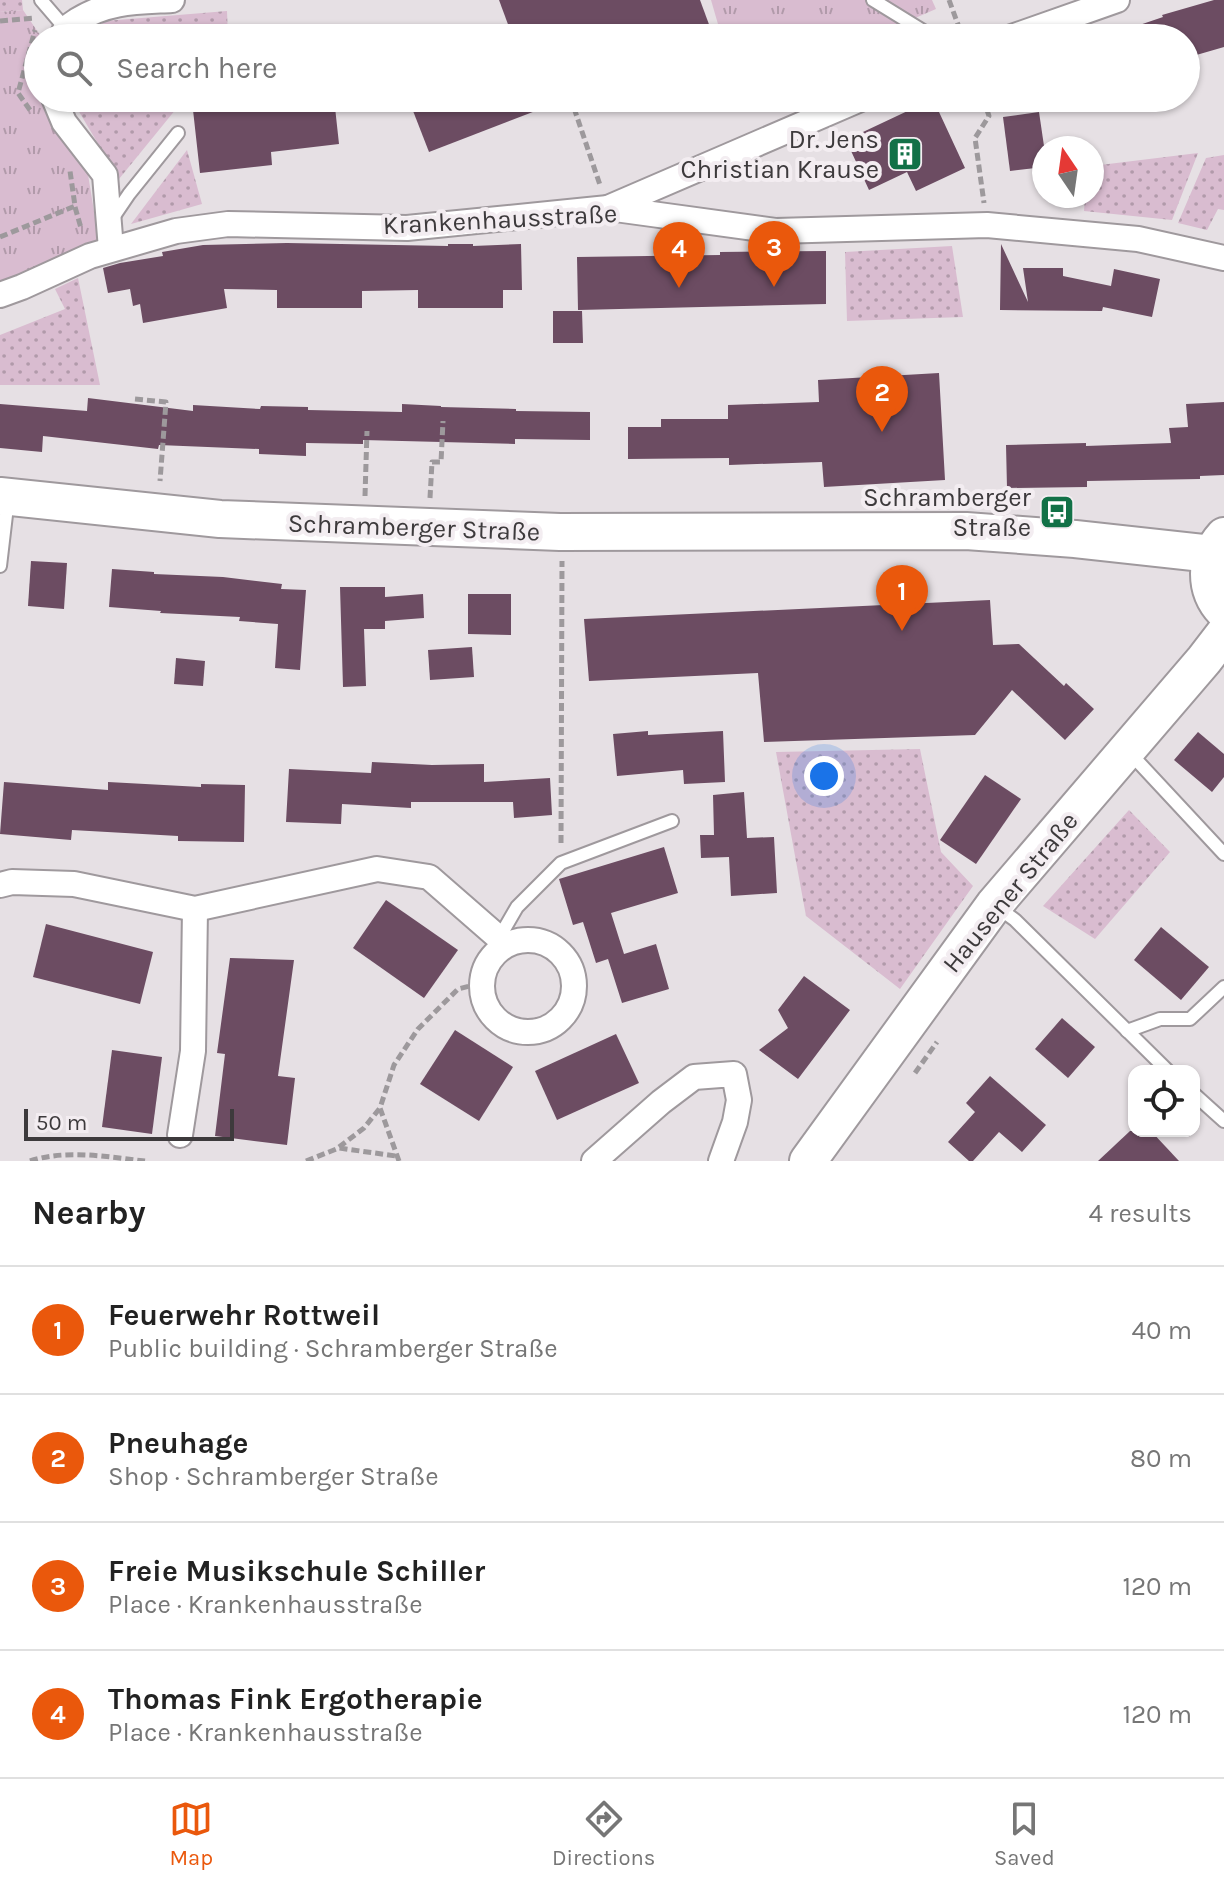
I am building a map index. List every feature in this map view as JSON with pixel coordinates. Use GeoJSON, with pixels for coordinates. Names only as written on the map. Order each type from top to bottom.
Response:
{"type":"FeatureCollection","features":[{"type":"Feature","properties":{"kind":"street"},"geometry":{"type":"LineString","coordinates":[[76,24],[94,11],[118,4],[172,0]]}},
{"type":"Feature","properties":{"kind":"street"},"geometry":{"type":"LineString","coordinates":[[1049,24],[1117,0]]}},
{"type":"Feature","properties":{"kind":"street"},"geometry":{"type":"LineString","coordinates":[[60,112],[64,122],[105,175],[111,249]]}},
{"type":"Feature","properties":{"kind":"street"},"geometry":{"type":"LineString","coordinates":[[608,208],[831,112]]}},
{"type":"Feature","properties":{"kind":"street","name":"Krankenhausstraße"},"geometry":{"type":"LineString","coordinates":[[0,295],[90,256],[176,231],[228,224],[407,228],[608,208],[776,231],[987,225],[1138,239],[1224,258]]}},
{"type":"Feature","properties":{"kind":"street","name":"Schramberger Straße"},"geometry":{"type":"LineString","coordinates":[[4,496],[220,519],[560,532],[966,531],[1218,545]]}},
{"type":"Feature","properties":{"kind":"street"},"geometry":{"type":"LineString","coordinates":[[1218,545],[1208,572],[1211,591],[1224,611]]}},
{"type":"Feature","properties":{"kind":"street","name":"Hausener Straße"},"geometry":{"type":"LineString","coordinates":[[808,1161],[994,905],[1224,634]]}},
{"type":"Feature","properties":{"kind":"street"},"geometry":{"type":"LineString","coordinates":[[0,885],[12,882],[74,884],[195,909],[377,869],[429,877],[500,942],[532,939],[547,943],[559,951],[569,963],[574,978],[574,993],[562,1018],[537,1031],[523,1032],[498,1021],[488,1010],[482,983],[485,969],[500,942]]}},
{"type":"Feature","properties":{"kind":"street"},"geometry":{"type":"LineString","coordinates":[[180,1135],[193,1051],[195,909]]}},
{"type":"Feature","properties":{"kind":"street"},"geometry":{"type":"LineString","coordinates":[[594,1161],[694,1077],[734,1074],[739,1100],[721,1161]]}},
{"type":"Feature","properties":{"kind":"lane"},"geometry":{"type":"LineString","coordinates":[[41,0],[57,24]]}},
{"type":"Feature","properties":{"kind":"lane"},"geometry":{"type":"LineString","coordinates":[[873,0],[912,24]]}},
{"type":"Feature","properties":{"kind":"lane"},"geometry":{"type":"LineString","coordinates":[[109,223],[178,133]]}},
{"type":"Feature","properties":{"kind":"lane"},"geometry":{"type":"LineString","coordinates":[[0,566],[4,496]]}},
{"type":"Feature","properties":{"kind":"lane"},"geometry":{"type":"LineString","coordinates":[[1127,750],[1224,854]]}},
{"type":"Feature","properties":{"kind":"lane"},"geometry":{"type":"LineString","coordinates":[[500,942],[517,907],[561,863],[672,821]]}},
{"type":"Feature","properties":{"kind":"lane"},"geometry":{"type":"LineString","coordinates":[[994,905],[1015,920],[1162,1065]]}},
{"type":"Feature","properties":{"kind":"lane"},"geometry":{"type":"LineString","coordinates":[[1127,1031],[1160,1019],[1190,1019],[1224,987]]}},
{"type":"Feature","properties":{"kind":"lane"},"geometry":{"type":"LineString","coordinates":[[1200,1099],[1224,1121]]}},
{"type":"Feature","properties":{"kind":"path"},"geometry":{"type":"LineString","coordinates":[[949,0],[958,24]]}},
{"type":"Feature","properties":{"kind":"path"},"geometry":{"type":"LineString","coordinates":[[37,24],[39,18]]}},
{"type":"Feature","properties":{"kind":"path"},"geometry":{"type":"LineString","coordinates":[[24,67],[18,93],[24,101]]}},
{"type":"Feature","properties":{"kind":"path"},"geometry":{"type":"LineString","coordinates":[[31,112],[35,117]]}},
{"type":"Feature","properties":{"kind":"path"},"geometry":{"type":"LineString","coordinates":[[575,112],[608,208]]}},
{"type":"Feature","properties":{"kind":"path"},"geometry":{"type":"LineString","coordinates":[[981,176],[975,138],[989,116],[988,112]]}},
{"type":"Feature","properties":{"kind":"path"},"geometry":{"type":"LineString","coordinates":[[0,237],[75,206],[69,166]]}},
{"type":"Feature","properties":{"kind":"path"},"geometry":{"type":"LineString","coordinates":[[135,399],[166,402],[158,513]]}},
{"type":"Feature","properties":{"kind":"path"},"geometry":{"type":"LineString","coordinates":[[429,527],[432,462],[441,462],[443,421]]}},
{"type":"Feature","properties":{"kind":"path"},"geometry":{"type":"LineString","coordinates":[[365,473],[367,431]]}},
{"type":"Feature","properties":{"kind":"path"},"geometry":{"type":"LineString","coordinates":[[560,532],[563,563],[561,863]]}},
{"type":"Feature","properties":{"kind":"path"},"geometry":{"type":"LineString","coordinates":[[306,1161],[339,1148],[364,1128],[380,1108],[394,1065],[418,1029],[458,989],[482,983]]}},
{"type":"Feature","properties":{"kind":"path"},"geometry":{"type":"LineString","coordinates":[[339,1148],[397,1159],[380,1108]]}},
{"type":"Feature","properties":{"kind":"path"},"geometry":{"type":"LineString","coordinates":[[30,1161],[43,1157],[92,1155],[145,1161]]}},
{"type":"Feature","properties":{"kind":"green space"},"geometry":{"type":"Polygon","coordinates":[[[0,0],[22,0],[23,10],[0,12],[0,0]]]}},
{"type":"Feature","properties":{"kind":"green space"},"geometry":{"type":"Polygon","coordinates":[[[711,0],[932,0],[936,9],[901,24],[718,24],[711,0]]]}},
{"type":"Feature","properties":{"kind":"green space"},"geometry":{"type":"Polygon","coordinates":[[[23,10],[32,24],[24,24],[24,112],[48,112],[85,156],[99,242],[0,284],[0,12],[23,10]]]}},
{"type":"Feature","properties":{"kind":"green space"},"geometry":{"type":"Polygon","coordinates":[[[227,11],[227,24],[101,24],[105,21],[227,11]]]}},
{"type":"Feature","properties":{"kind":"green space"},"geometry":{"type":"Polygon","coordinates":[[[79,112],[174,112],[119,179],[79,112]]]}},
{"type":"Feature","properties":{"kind":"green space"},"geometry":{"type":"Polygon","coordinates":[[[187,150],[202,204],[131,224],[187,150]]]}},
{"type":"Feature","properties":{"kind":"green space"},"geometry":{"type":"Polygon","coordinates":[[[1198,153],[1172,220],[1084,211],[1084,208],[1104,208],[1104,165],[1198,153]]]}},
{"type":"Feature","properties":{"kind":"green space"},"geometry":{"type":"Polygon","coordinates":[[[1224,155],[1224,210],[1218,209],[1207,230],[1178,223],[1206,158],[1224,155]]]}},
{"type":"Feature","properties":{"kind":"green space"},"geometry":{"type":"Polygon","coordinates":[[[952,246],[963,317],[847,321],[845,252],[952,246]]]}},
{"type":"Feature","properties":{"kind":"green space"},"geometry":{"type":"Polygon","coordinates":[[[78,278],[100,385],[0,385],[0,335],[65,309],[55,289],[78,278]]]}},
{"type":"Feature","properties":{"kind":"green space"},"geometry":{"type":"Polygon","coordinates":[[[920,749],[941,852],[973,886],[900,989],[806,916],[776,752],[920,749]]]}},
{"type":"Feature","properties":{"kind":"green space"},"geometry":{"type":"Polygon","coordinates":[[[1129,810],[1170,852],[1095,939],[1043,906],[1129,810]]]}},
{"type":"Feature","properties":{"kind":"building"},"geometry":{"type":"Polygon","coordinates":[[[499,0],[700,0],[709,24],[508,24],[499,0]]]}},
{"type":"Feature","properties":{"kind":"building"},"geometry":{"type":"Polygon","coordinates":[[[1224,0],[1224,47],[1200,54],[1200,24],[1142,24],[1162,15],[1224,0]]]}},
{"type":"Feature","properties":{"kind":"building"},"geometry":{"type":"Polygon","coordinates":[[[193,112],[336,112],[339,144],[271,152],[272,165],[200,173],[193,112]]]}},
{"type":"Feature","properties":{"kind":"building"},"geometry":{"type":"Polygon","coordinates":[[[413,112],[533,112],[429,152],[413,112]]]}},
{"type":"Feature","properties":{"kind":"building","name":"Dr. Jens Christian Krause"},"geometry":{"type":"Polygon","coordinates":[[[905,112],[939,112],[965,168],[916,191],[907,172],[869,190],[846,140],[905,112]]]}},
{"type":"Feature","properties":{"kind":"building"},"geometry":{"type":"Polygon","coordinates":[[[1039,112],[1043,136],[1032,136],[1032,168],[1010,171],[1003,117],[1039,112]]]}},
{"type":"Feature","properties":{"kind":"building"},"geometry":{"type":"Polygon","coordinates":[[[521,244],[522,290],[503,290],[503,308],[418,308],[418,290],[362,291],[362,308],[277,308],[277,290],[224,289],[227,308],[143,323],[140,304],[133,306],[130,289],[108,293],[103,268],[120,263],[203,245],[521,244]]]}},
{"type":"Feature","properties":{"kind":"building"},"geometry":{"type":"Polygon","coordinates":[[[1001,244],[1028,302],[1023,268],[1063,268],[1063,276],[1111,286],[1114,269],[1160,279],[1152,317],[1103,307],[1102,311],[1000,310],[1001,244]]]}},
{"type":"Feature","properties":{"kind":"building"},"geometry":{"type":"Polygon","coordinates":[[[826,251],[826,304],[578,310],[577,257],[826,251]]]}},
{"type":"Feature","properties":{"kind":"building"},"geometry":{"type":"Polygon","coordinates":[[[553,311],[582,311],[583,343],[553,343],[553,311]]]}},
{"type":"Feature","properties":{"kind":"building"},"geometry":{"type":"Polygon","coordinates":[[[939,373],[945,480],[824,487],[822,462],[729,465],[729,458],[628,459],[628,427],[661,427],[661,419],[728,419],[728,405],[819,402],[818,380],[939,373]]]}},
{"type":"Feature","properties":{"kind":"building"},"geometry":{"type":"Polygon","coordinates":[[[88,398],[193,411],[193,405],[402,412],[402,404],[590,412],[590,440],[515,439],[515,444],[363,440],[363,444],[306,443],[306,456],[259,454],[259,449],[159,445],[158,449],[43,436],[42,452],[0,448],[0,404],[87,411],[88,398]]]}},
{"type":"Feature","properties":{"kind":"building"},"geometry":{"type":"Polygon","coordinates":[[[1224,402],[1224,475],[1200,476],[1200,479],[1087,481],[1087,487],[1007,488],[1006,445],[1171,443],[1169,428],[1188,427],[1186,404],[1224,402]]]}},
{"type":"Feature","properties":{"kind":"building"},"geometry":{"type":"Polygon","coordinates":[[[31,561],[67,563],[64,609],[28,606],[31,561]]]}},
{"type":"Feature","properties":{"kind":"building"},"geometry":{"type":"Polygon","coordinates":[[[112,569],[223,577],[282,584],[281,589],[306,590],[300,670],[275,668],[278,624],[239,621],[240,617],[109,607],[112,569]]]}},
{"type":"Feature","properties":{"kind":"building"},"geometry":{"type":"Polygon","coordinates":[[[340,587],[385,587],[385,597],[423,594],[424,618],[385,621],[385,629],[364,629],[366,686],[343,687],[340,587]]]}},
{"type":"Feature","properties":{"kind":"building"},"geometry":{"type":"Polygon","coordinates":[[[468,594],[511,594],[511,635],[468,634],[468,594]]]}},
{"type":"Feature","properties":{"kind":"building"},"geometry":{"type":"Polygon","coordinates":[[[990,600],[993,645],[1019,644],[1094,709],[1065,740],[1012,690],[975,735],[764,742],[758,673],[589,681],[584,619],[990,600]]]}},
{"type":"Feature","properties":{"kind":"building"},"geometry":{"type":"Polygon","coordinates":[[[472,647],[474,677],[430,680],[428,650],[472,647]]]}},
{"type":"Feature","properties":{"kind":"building"},"geometry":{"type":"Polygon","coordinates":[[[176,658],[205,661],[203,686],[174,684],[176,658]]]}},
{"type":"Feature","properties":{"kind":"building"},"geometry":{"type":"Polygon","coordinates":[[[648,731],[648,735],[723,731],[725,782],[684,784],[683,770],[617,776],[613,734],[648,731]]]}},
{"type":"Feature","properties":{"kind":"building"},"geometry":{"type":"Polygon","coordinates":[[[1198,732],[1224,754],[1224,777],[1212,792],[1174,760],[1198,732]]]}},
{"type":"Feature","properties":{"kind":"building"},"geometry":{"type":"Polygon","coordinates":[[[372,762],[484,764],[484,782],[550,778],[552,815],[514,818],[513,802],[411,802],[411,808],[342,804],[341,824],[286,822],[289,769],[371,773],[372,762]]]}},
{"type":"Feature","properties":{"kind":"building"},"geometry":{"type":"Polygon","coordinates":[[[985,775],[1021,799],[976,864],[940,840],[985,775]]]}},
{"type":"Feature","properties":{"kind":"building"},"geometry":{"type":"Polygon","coordinates":[[[4,782],[108,790],[108,782],[201,787],[201,784],[245,785],[244,842],[178,841],[178,836],[72,830],[71,840],[0,834],[4,782]]]}},
{"type":"Feature","properties":{"kind":"building"},"geometry":{"type":"Polygon","coordinates":[[[744,792],[747,838],[774,837],[777,893],[731,896],[729,857],[701,858],[700,835],[714,835],[713,795],[744,792]]]}},
{"type":"Feature","properties":{"kind":"building"},"geometry":{"type":"Polygon","coordinates":[[[664,847],[678,893],[611,913],[624,954],[656,944],[669,989],[622,1003],[608,959],[596,963],[583,922],[573,925],[559,879],[664,847]]]}},
{"type":"Feature","properties":{"kind":"building"},"geometry":{"type":"Polygon","coordinates":[[[386,900],[458,950],[424,998],[353,948],[386,900]]]}},
{"type":"Feature","properties":{"kind":"building"},"geometry":{"type":"Polygon","coordinates":[[[46,924],[153,952],[140,1004],[33,977],[46,924]]]}},
{"type":"Feature","properties":{"kind":"building"},"geometry":{"type":"Polygon","coordinates":[[[1161,927],[1209,967],[1181,1000],[1134,960],[1161,927]]]}},
{"type":"Feature","properties":{"kind":"building"},"geometry":{"type":"Polygon","coordinates":[[[230,958],[294,960],[278,1076],[295,1078],[287,1145],[215,1136],[225,1054],[217,1053],[230,958]]]}},
{"type":"Feature","properties":{"kind":"building"},"geometry":{"type":"Polygon","coordinates":[[[804,976],[850,1010],[798,1079],[759,1050],[788,1028],[778,1010],[804,976]]]}},
{"type":"Feature","properties":{"kind":"building"},"geometry":{"type":"Polygon","coordinates":[[[1062,1018],[1095,1047],[1068,1078],[1035,1049],[1062,1018]]]}},
{"type":"Feature","properties":{"kind":"building"},"geometry":{"type":"Polygon","coordinates":[[[455,1030],[513,1067],[479,1121],[420,1084],[455,1030]]]}},
{"type":"Feature","properties":{"kind":"building"},"geometry":{"type":"Polygon","coordinates":[[[616,1034],[639,1083],[557,1120],[535,1071],[616,1034]]]}},
{"type":"Feature","properties":{"kind":"building"},"geometry":{"type":"Polygon","coordinates":[[[112,1050],[162,1057],[152,1134],[102,1127],[112,1050]]]}},
{"type":"Feature","properties":{"kind":"building"},"geometry":{"type":"Polygon","coordinates":[[[990,1076],[1046,1125],[1022,1152],[999,1132],[973,1161],[969,1161],[948,1142],[975,1112],[966,1103],[990,1076]]]}},
{"type":"Feature","properties":{"kind":"building"},"geometry":{"type":"Polygon","coordinates":[[[1128,1133],[1128,1137],[1157,1137],[1179,1161],[1098,1161],[1128,1133]]]}},
{"type":"Feature","properties":{"kind":"place","name":"Dr. Jens Christian Krause"},"geometry":{"type":"Point","coordinates":[905,154]}},
{"type":"Feature","properties":{"kind":"place","name":"Freie Musikschule Schiller"},"geometry":{"type":"Point","coordinates":[774,287]}},
{"type":"Feature","properties":{"kind":"place","name":"Thomas Fink Ergotherapie"},"geometry":{"type":"Point","coordinates":[679,288]}},
{"type":"Feature","properties":{"kind":"place","name":"Pneuhage"},"geometry":{"type":"Point","coordinates":[882,432]}},
{"type":"Feature","properties":{"kind":"place","name":"Schramberger Straße"},"geometry":{"type":"Point","coordinates":[1057,512]}},
{"type":"Feature","properties":{"kind":"place","name":"Feuerwehr Rottweil"},"geometry":{"type":"Point","coordinates":[902,631]}}]}
